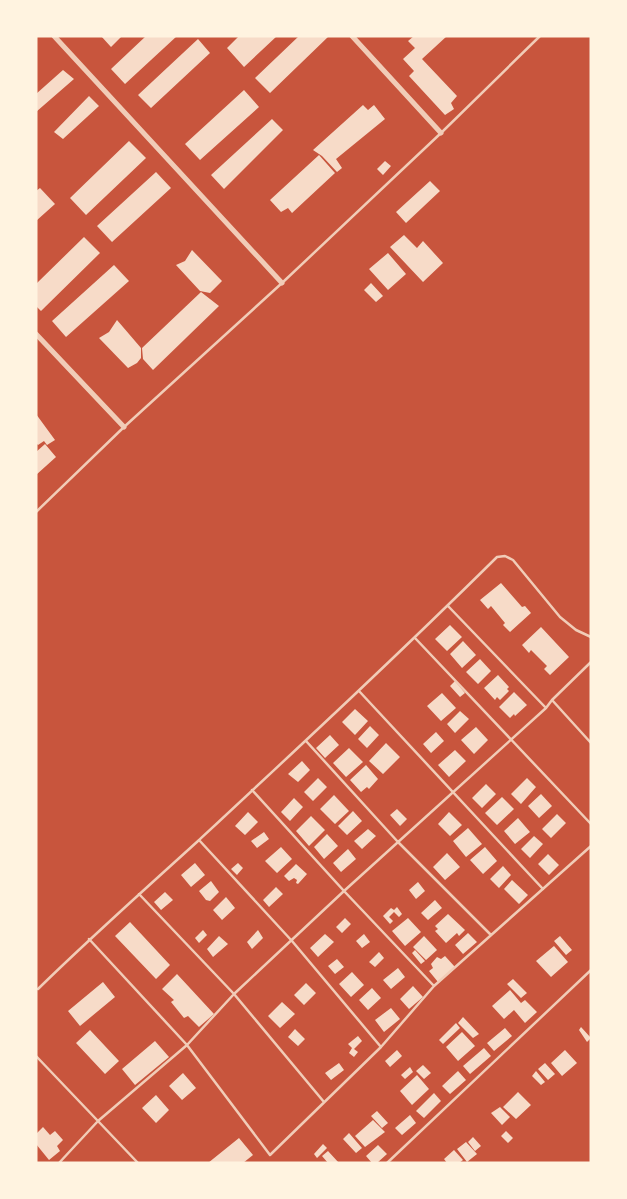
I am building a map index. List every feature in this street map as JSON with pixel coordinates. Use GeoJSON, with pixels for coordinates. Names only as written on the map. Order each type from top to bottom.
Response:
{"type":"FeatureCollection","features":[{"type":"Feature","properties":{"kind":"street"},"geometry":{"type":"LineString","coordinates":[[54,36],[282,283]]}},
{"type":"Feature","properties":{"kind":"street"},"geometry":{"type":"LineString","coordinates":[[352,36],[441,133]]}},
{"type":"Feature","properties":{"kind":"street"},"geometry":{"type":"LineString","coordinates":[[36,334],[124,428]]}},
{"type":"Feature","properties":{"kind":"lane"},"geometry":{"type":"LineString","coordinates":[[36,512],[441,133],[540,36]]}},
{"type":"Feature","properties":{"kind":"lane"},"geometry":{"type":"LineString","coordinates":[[38,990],[89,939],[306,741],[497,557],[505,556],[513,560],[560,617],[576,630],[591,637]]}},
{"type":"Feature","properties":{"kind":"lane"},"geometry":{"type":"LineString","coordinates":[[448,606],[546,708]]}},
{"type":"Feature","properties":{"kind":"lane"},"geometry":{"type":"LineString","coordinates":[[415,638],[591,824]]}},
{"type":"Feature","properties":{"kind":"lane"},"geometry":{"type":"LineString","coordinates":[[59,1163],[98,1121],[187,1045],[234,994],[344,891],[546,708],[591,662]]}},
{"type":"Feature","properties":{"kind":"lane"},"geometry":{"type":"LineString","coordinates":[[359,691],[543,889]]}},
{"type":"Feature","properties":{"kind":"lane"},"geometry":{"type":"LineString","coordinates":[[552,700],[591,743]]}},
{"type":"Feature","properties":{"kind":"lane"},"geometry":{"type":"LineString","coordinates":[[306,741],[398,842],[491,936]]}},
{"type":"Feature","properties":{"kind":"lane"},"geometry":{"type":"LineString","coordinates":[[252,790],[434,986]]}},
{"type":"Feature","properties":{"kind":"lane"},"geometry":{"type":"LineString","coordinates":[[199,840],[292,941],[380,1047]]}},
{"type":"Feature","properties":{"kind":"lane"},"geometry":{"type":"LineString","coordinates":[[89,939],[187,1045],[270,1155],[380,1047],[434,986],[591,846]]}},
{"type":"Feature","properties":{"kind":"lane"},"geometry":{"type":"LineString","coordinates":[[139,894],[234,994],[324,1102]]}},
{"type":"Feature","properties":{"kind":"lane"},"geometry":{"type":"LineString","coordinates":[[388,1163],[591,970]]}},
{"type":"Feature","properties":{"kind":"lane"},"geometry":{"type":"LineString","coordinates":[[36,1056],[138,1163]]}},
{"type":"Feature","properties":{"kind":"building"},"geometry":{"type":"Polygon","coordinates":[[[101,36],[122,36],[111,47],[101,36]]]}},
{"type":"Feature","properties":{"kind":"building"},"geometry":{"type":"Polygon","coordinates":[[[146,36],[177,36],[125,84],[111,69],[146,36]]]}},
{"type":"Feature","properties":{"kind":"building"},"geometry":{"type":"Polygon","coordinates":[[[239,36],[277,36],[244,67],[227,48],[239,36]]]}},
{"type":"Feature","properties":{"kind":"building"},"geometry":{"type":"Polygon","coordinates":[[[299,36],[329,36],[270,93],[255,78],[299,36]]]}},
{"type":"Feature","properties":{"kind":"building"},"geometry":{"type":"Polygon","coordinates":[[[414,36],[447,36],[422,59],[457,96],[451,103],[454,109],[445,115],[409,76],[414,71],[403,59],[415,48],[408,41],[414,36]]]}},
{"type":"Feature","properties":{"kind":"building"},"geometry":{"type":"Polygon","coordinates":[[[198,39],[210,53],[151,108],[138,95],[198,39]]]}},
{"type":"Feature","properties":{"kind":"building"},"geometry":{"type":"Polygon","coordinates":[[[63,70],[74,79],[36,112],[36,94],[63,70]]]}},
{"type":"Feature","properties":{"kind":"building"},"geometry":{"type":"Polygon","coordinates":[[[244,90],[259,107],[200,160],[185,144],[244,90]]]}},
{"type":"Feature","properties":{"kind":"building"},"geometry":{"type":"Polygon","coordinates":[[[89,96],[99,106],[63,139],[54,132],[89,96]]]}},
{"type":"Feature","properties":{"kind":"building"},"geometry":{"type":"Polygon","coordinates":[[[363,105],[368,110],[374,105],[385,119],[336,159],[342,168],[337,172],[322,156],[313,150],[363,105]]]}},
{"type":"Feature","properties":{"kind":"building"},"geometry":{"type":"Polygon","coordinates":[[[272,119],[283,130],[224,189],[211,175],[272,119]]]}},
{"type":"Feature","properties":{"kind":"building"},"geometry":{"type":"Polygon","coordinates":[[[129,141],[146,158],[86,215],[70,198],[129,141]]]}},
{"type":"Feature","properties":{"kind":"building"},"geometry":{"type":"Polygon","coordinates":[[[319,155],[335,173],[292,213],[288,208],[281,212],[270,200],[319,155]]]}},
{"type":"Feature","properties":{"kind":"building"},"geometry":{"type":"Polygon","coordinates":[[[385,161],[391,166],[383,175],[377,169],[385,161]]]}},
{"type":"Feature","properties":{"kind":"building"},"geometry":{"type":"Polygon","coordinates":[[[156,172],[171,188],[112,242],[97,226],[156,172]]]}},
{"type":"Feature","properties":{"kind":"building"},"geometry":{"type":"Polygon","coordinates":[[[430,181],[440,191],[406,223],[396,212],[430,181]]]}},
{"type":"Feature","properties":{"kind":"building"},"geometry":{"type":"Polygon","coordinates":[[[40,188],[55,204],[36,221],[36,191],[40,188]]]}},
{"type":"Feature","properties":{"kind":"building"},"geometry":{"type":"Polygon","coordinates":[[[404,235],[417,248],[423,241],[443,263],[423,282],[390,247],[404,235]]]}},
{"type":"Feature","properties":{"kind":"building"},"geometry":{"type":"Polygon","coordinates":[[[84,237],[100,253],[41,311],[36,306],[36,284],[84,237]]]}},
{"type":"Feature","properties":{"kind":"building"},"geometry":{"type":"Polygon","coordinates":[[[192,250],[222,281],[210,293],[200,291],[176,265],[185,261],[192,250]]]}},
{"type":"Feature","properties":{"kind":"building"},"geometry":{"type":"Polygon","coordinates":[[[388,253],[406,274],[388,290],[369,269],[388,253]]]}},
{"type":"Feature","properties":{"kind":"building"},"geometry":{"type":"Polygon","coordinates":[[[114,265],[129,281],[66,337],[52,321],[114,265]]]}},
{"type":"Feature","properties":{"kind":"building"},"geometry":{"type":"Polygon","coordinates":[[[371,283],[383,296],[376,302],[364,290],[371,283]]]}},
{"type":"Feature","properties":{"kind":"building"},"geometry":{"type":"Polygon","coordinates":[[[201,292],[219,306],[153,370],[143,359],[142,348],[201,292]]]}},
{"type":"Feature","properties":{"kind":"building"},"geometry":{"type":"Polygon","coordinates":[[[117,320],[141,348],[141,358],[137,363],[128,368],[99,338],[109,332],[117,320]]]}},
{"type":"Feature","properties":{"kind":"building"},"geometry":{"type":"Polygon","coordinates":[[[36,414],[55,440],[47,445],[44,441],[38,445],[36,443],[36,414]]]}},
{"type":"Feature","properties":{"kind":"building"},"geometry":{"type":"Polygon","coordinates":[[[45,444],[56,457],[36,475],[36,452],[45,444]]]}},
{"type":"Feature","properties":{"kind":"building"},"geometry":{"type":"Polygon","coordinates":[[[501,583],[522,607],[525,606],[531,613],[510,632],[503,625],[505,623],[491,606],[488,609],[480,600],[501,583]]]}},
{"type":"Feature","properties":{"kind":"building"},"geometry":{"type":"Polygon","coordinates":[[[450,625],[462,637],[447,651],[435,639],[450,625]]]}},
{"type":"Feature","properties":{"kind":"building"},"geometry":{"type":"Polygon","coordinates":[[[541,627],[569,657],[550,675],[544,669],[547,666],[531,650],[529,653],[522,645],[541,627]]]}},
{"type":"Feature","properties":{"kind":"building"},"geometry":{"type":"Polygon","coordinates":[[[463,641],[476,655],[462,668],[450,654],[463,641]]]}},
{"type":"Feature","properties":{"kind":"building"},"geometry":{"type":"Polygon","coordinates":[[[480,659],[491,671],[478,684],[466,672],[480,659]]]}},
{"type":"Feature","properties":{"kind":"building"},"geometry":{"type":"Polygon","coordinates":[[[498,675],[509,687],[507,689],[509,691],[500,700],[497,697],[495,700],[484,688],[498,675]]]}},
{"type":"Feature","properties":{"kind":"building"},"geometry":{"type":"Polygon","coordinates":[[[455,681],[465,693],[460,697],[450,686],[455,681]]]}},
{"type":"Feature","properties":{"kind":"building"},"geometry":{"type":"Polygon","coordinates":[[[514,692],[527,705],[510,718],[499,707],[514,692]]]}},
{"type":"Feature","properties":{"kind":"building"},"geometry":{"type":"Polygon","coordinates":[[[442,693],[456,708],[441,721],[427,706],[442,693]]]}},
{"type":"Feature","properties":{"kind":"building"},"geometry":{"type":"Polygon","coordinates":[[[355,709],[368,721],[355,735],[342,722],[355,709]]]}},
{"type":"Feature","properties":{"kind":"building"},"geometry":{"type":"Polygon","coordinates":[[[460,711],[469,719],[455,733],[447,724],[460,711]]]}},
{"type":"Feature","properties":{"kind":"building"},"geometry":{"type":"Polygon","coordinates":[[[370,726],[379,735],[367,748],[358,739],[370,726]]]}},
{"type":"Feature","properties":{"kind":"building"},"geometry":{"type":"Polygon","coordinates":[[[476,727],[488,740],[474,754],[461,740],[476,727]]]}},
{"type":"Feature","properties":{"kind":"building"},"geometry":{"type":"Polygon","coordinates":[[[436,732],[444,741],[431,753],[423,744],[436,732]]]}},
{"type":"Feature","properties":{"kind":"building"},"geometry":{"type":"Polygon","coordinates":[[[330,735],[339,745],[325,758],[316,748],[330,735]]]}},
{"type":"Feature","properties":{"kind":"building"},"geometry":{"type":"Polygon","coordinates":[[[386,743],[400,757],[383,774],[369,761],[386,743]]]}},
{"type":"Feature","properties":{"kind":"building"},"geometry":{"type":"Polygon","coordinates":[[[349,748],[363,762],[346,777],[333,763],[349,748]]]}},
{"type":"Feature","properties":{"kind":"building"},"geometry":{"type":"Polygon","coordinates":[[[455,750],[466,761],[449,777],[438,765],[455,750]]]}},
{"type":"Feature","properties":{"kind":"building"},"geometry":{"type":"Polygon","coordinates":[[[302,761],[310,770],[298,782],[288,774],[302,761]]]}},
{"type":"Feature","properties":{"kind":"building"},"geometry":{"type":"Polygon","coordinates":[[[366,765],[378,779],[369,789],[367,787],[361,792],[350,780],[366,765]]]}},
{"type":"Feature","properties":{"kind":"building"},"geometry":{"type":"Polygon","coordinates":[[[318,778],[327,787],[313,801],[304,792],[318,778]]]}},
{"type":"Feature","properties":{"kind":"building"},"geometry":{"type":"Polygon","coordinates":[[[527,778],[536,787],[521,804],[511,794],[527,778]]]}},
{"type":"Feature","properties":{"kind":"building"},"geometry":{"type":"Polygon","coordinates":[[[486,784],[496,794],[482,808],[472,798],[486,784]]]}},
{"type":"Feature","properties":{"kind":"building"},"geometry":{"type":"Polygon","coordinates":[[[541,794],[552,806],[539,818],[528,806],[541,794]]]}},
{"type":"Feature","properties":{"kind":"building"},"geometry":{"type":"Polygon","coordinates":[[[334,795],[349,811],[335,824],[320,809],[334,795]]]}},
{"type":"Feature","properties":{"kind":"building"},"geometry":{"type":"Polygon","coordinates":[[[502,797],[514,809],[497,825],[485,813],[502,797]]]}},
{"type":"Feature","properties":{"kind":"building"},"geometry":{"type":"Polygon","coordinates":[[[294,798],[303,807],[290,821],[281,812],[294,798]]]}},
{"type":"Feature","properties":{"kind":"building"},"geometry":{"type":"Polygon","coordinates":[[[397,809],[407,819],[400,826],[390,815],[397,809]]]}},
{"type":"Feature","properties":{"kind":"building"},"geometry":{"type":"Polygon","coordinates":[[[353,811],[362,821],[347,835],[338,826],[353,811]]]}},
{"type":"Feature","properties":{"kind":"building"},"geometry":{"type":"Polygon","coordinates":[[[248,812],[258,822],[245,835],[235,826],[248,812]]]}},
{"type":"Feature","properties":{"kind":"building"},"geometry":{"type":"Polygon","coordinates":[[[449,812],[462,825],[450,836],[438,824],[449,812]]]}},
{"type":"Feature","properties":{"kind":"building"},"geometry":{"type":"Polygon","coordinates":[[[557,814],[566,823],[551,838],[542,829],[557,814]]]}},
{"type":"Feature","properties":{"kind":"building"},"geometry":{"type":"Polygon","coordinates":[[[311,816],[325,830],[309,846],[296,831],[311,816]]]}},
{"type":"Feature","properties":{"kind":"building"},"geometry":{"type":"Polygon","coordinates":[[[518,818],[530,832],[515,844],[504,831],[518,818]]]}},
{"type":"Feature","properties":{"kind":"building"},"geometry":{"type":"Polygon","coordinates":[[[468,828],[482,844],[466,857],[453,841],[468,828]]]}},
{"type":"Feature","properties":{"kind":"building"},"geometry":{"type":"Polygon","coordinates":[[[368,829],[376,836],[362,849],[354,841],[368,829]]]}},
{"type":"Feature","properties":{"kind":"building"},"geometry":{"type":"Polygon","coordinates":[[[264,832],[269,839],[257,848],[251,841],[264,832]]]}},
{"type":"Feature","properties":{"kind":"building"},"geometry":{"type":"Polygon","coordinates":[[[327,834],[338,846],[324,859],[314,847],[327,834]]]}},
{"type":"Feature","properties":{"kind":"building"},"geometry":{"type":"Polygon","coordinates":[[[534,836],[543,844],[530,858],[521,849],[534,836]]]}},
{"type":"Feature","properties":{"kind":"building"},"geometry":{"type":"Polygon","coordinates":[[[281,847],[292,859],[277,873],[265,861],[281,847]]]}},
{"type":"Feature","properties":{"kind":"building"},"geometry":{"type":"Polygon","coordinates":[[[485,847],[497,861],[483,874],[470,860],[485,847]]]}},
{"type":"Feature","properties":{"kind":"building"},"geometry":{"type":"Polygon","coordinates":[[[348,849],[356,859],[341,872],[333,863],[348,849]]]}},
{"type":"Feature","properties":{"kind":"building"},"geometry":{"type":"Polygon","coordinates":[[[447,853],[460,867],[445,880],[433,867],[447,853]]]}},
{"type":"Feature","properties":{"kind":"building"},"geometry":{"type":"Polygon","coordinates":[[[548,854],[559,865],[549,875],[538,864],[548,854]]]}},
{"type":"Feature","properties":{"kind":"building"},"geometry":{"type":"Polygon","coordinates":[[[195,863],[205,875],[191,887],[181,875],[195,863]]]}},
{"type":"Feature","properties":{"kind":"building"},"geometry":{"type":"Polygon","coordinates":[[[238,863],[243,868],[237,875],[231,869],[238,863]]]}},
{"type":"Feature","properties":{"kind":"building"},"geometry":{"type":"Polygon","coordinates":[[[296,864],[307,874],[298,884],[294,878],[289,881],[284,876],[296,864]]]}},
{"type":"Feature","properties":{"kind":"building"},"geometry":{"type":"Polygon","coordinates":[[[503,866],[511,875],[499,888],[490,879],[503,866]]]}},
{"type":"Feature","properties":{"kind":"building"},"geometry":{"type":"Polygon","coordinates":[[[512,880],[528,895],[519,904],[504,889],[512,880]]]}},
{"type":"Feature","properties":{"kind":"building"},"geometry":{"type":"Polygon","coordinates":[[[211,881],[219,892],[210,901],[206,900],[199,891],[211,881]]]}},
{"type":"Feature","properties":{"kind":"building"},"geometry":{"type":"Polygon","coordinates":[[[418,882],[425,891],[416,899],[409,890],[418,882]]]}},
{"type":"Feature","properties":{"kind":"building"},"geometry":{"type":"Polygon","coordinates":[[[276,887],[283,894],[269,907],[263,900],[276,887]]]}},
{"type":"Feature","properties":{"kind":"building"},"geometry":{"type":"Polygon","coordinates":[[[165,892],[173,900],[161,910],[154,902],[165,892]]]}},
{"type":"Feature","properties":{"kind":"building"},"geometry":{"type":"Polygon","coordinates":[[[226,897],[235,908],[222,920],[213,910],[226,897]]]}},
{"type":"Feature","properties":{"kind":"building"},"geometry":{"type":"Polygon","coordinates":[[[435,900],[442,908],[428,920],[421,913],[435,900]]]}},
{"type":"Feature","properties":{"kind":"building"},"geometry":{"type":"Polygon","coordinates":[[[397,907],[402,914],[399,917],[394,912],[389,917],[393,921],[390,924],[383,916],[391,908],[394,910],[397,907]]]}},
{"type":"Feature","properties":{"kind":"building"},"geometry":{"type":"Polygon","coordinates":[[[448,914],[465,930],[459,936],[457,933],[446,943],[435,931],[438,929],[435,926],[448,914]]]}},
{"type":"Feature","properties":{"kind":"building"},"geometry":{"type":"Polygon","coordinates":[[[345,918],[351,924],[342,933],[336,927],[345,918]]]}},
{"type":"Feature","properties":{"kind":"building"},"geometry":{"type":"Polygon","coordinates":[[[408,918],[421,932],[405,946],[392,931],[408,918]]]}},
{"type":"Feature","properties":{"kind":"building"},"geometry":{"type":"Polygon","coordinates":[[[130,922],[170,965],[156,979],[115,936],[130,922]]]}},
{"type":"Feature","properties":{"kind":"building"},"geometry":{"type":"Polygon","coordinates":[[[203,930],[207,935],[199,943],[195,938],[203,930]]]}},
{"type":"Feature","properties":{"kind":"building"},"geometry":{"type":"Polygon","coordinates":[[[258,930],[263,938],[252,949],[247,942],[258,930]]]}},
{"type":"Feature","properties":{"kind":"building"},"geometry":{"type":"Polygon","coordinates":[[[468,933],[477,942],[463,954],[455,945],[468,933]]]}},
{"type":"Feature","properties":{"kind":"building"},"geometry":{"type":"Polygon","coordinates":[[[325,934],[334,942],[318,957],[310,948],[325,934]]]}},
{"type":"Feature","properties":{"kind":"building"},"geometry":{"type":"Polygon","coordinates":[[[364,934],[370,942],[362,948],[356,941],[364,934]]]}},
{"type":"Feature","properties":{"kind":"building"},"geometry":{"type":"Polygon","coordinates":[[[219,936],[228,944],[213,957],[207,949],[219,936]]]}},
{"type":"Feature","properties":{"kind":"building"},"geometry":{"type":"Polygon","coordinates":[[[424,936],[437,950],[426,960],[413,947],[424,936]]]}},
{"type":"Feature","properties":{"kind":"building"},"geometry":{"type":"Polygon","coordinates":[[[560,936],[572,950],[566,955],[554,941],[560,936]]]}},
{"type":"Feature","properties":{"kind":"building"},"geometry":{"type":"Polygon","coordinates":[[[554,946],[568,962],[551,977],[536,961],[554,946]]]}},
{"type":"Feature","properties":{"kind":"building"},"geometry":{"type":"Polygon","coordinates":[[[415,950],[425,961],[421,964],[412,953],[415,950]]]}},
{"type":"Feature","properties":{"kind":"building"},"geometry":{"type":"Polygon","coordinates":[[[379,952],[384,958],[375,967],[369,962],[379,952]]]}},
{"type":"Feature","properties":{"kind":"building"},"geometry":{"type":"Polygon","coordinates":[[[445,956],[455,967],[438,982],[429,971],[433,968],[431,964],[437,957],[441,959],[445,956]]]}},
{"type":"Feature","properties":{"kind":"building"},"geometry":{"type":"Polygon","coordinates":[[[337,959],[344,967],[335,974],[328,966],[337,959]]]}},
{"type":"Feature","properties":{"kind":"building"},"geometry":{"type":"Polygon","coordinates":[[[398,968],[405,977],[391,989],[383,980],[398,968]]]}},
{"type":"Feature","properties":{"kind":"building"},"geometry":{"type":"Polygon","coordinates":[[[352,972],[364,985],[351,997],[339,984],[352,972]]]}},
{"type":"Feature","properties":{"kind":"building"},"geometry":{"type":"Polygon","coordinates":[[[177,974],[214,1014],[199,1027],[188,1016],[184,1018],[171,1002],[174,1000],[162,989],[177,974]]]}},
{"type":"Feature","properties":{"kind":"building"},"geometry":{"type":"Polygon","coordinates":[[[513,979],[527,993],[521,998],[507,984],[513,979]]]}},
{"type":"Feature","properties":{"kind":"building"},"geometry":{"type":"Polygon","coordinates":[[[103,982],[115,997],[80,1026],[68,1011],[103,982]]]}},
{"type":"Feature","properties":{"kind":"building"},"geometry":{"type":"Polygon","coordinates":[[[306,983],[316,993],[304,1005],[294,995],[306,983]]]}},
{"type":"Feature","properties":{"kind":"building"},"geometry":{"type":"Polygon","coordinates":[[[413,986],[423,997],[409,1009],[400,999],[413,986]]]}},
{"type":"Feature","properties":{"kind":"building"},"geometry":{"type":"Polygon","coordinates":[[[372,988],[381,998],[368,1010],[359,1000],[372,988]]]}},
{"type":"Feature","properties":{"kind":"building"},"geometry":{"type":"Polygon","coordinates":[[[510,990],[521,1003],[525,1000],[537,1012],[525,1023],[514,1010],[504,1019],[492,1006],[510,990]]]}},
{"type":"Feature","properties":{"kind":"building"},"geometry":{"type":"Polygon","coordinates":[[[282,1002],[295,1014],[280,1028],[268,1016],[282,1002]]]}},
{"type":"Feature","properties":{"kind":"building"},"geometry":{"type":"Polygon","coordinates":[[[391,1008],[400,1019],[384,1032],[375,1020],[391,1008]]]}},
{"type":"Feature","properties":{"kind":"building"},"geometry":{"type":"Polygon","coordinates":[[[463,1017],[479,1034],[473,1038],[458,1023],[463,1017]]]}},
{"type":"Feature","properties":{"kind":"building"},"geometry":{"type":"Polygon","coordinates":[[[456,1023],[460,1028],[443,1044],[439,1040],[456,1023]]]}},
{"type":"Feature","properties":{"kind":"building"},"geometry":{"type":"Polygon","coordinates":[[[581,1027],[591,1038],[587,1042],[579,1030],[581,1027]]]}},
{"type":"Feature","properties":{"kind":"building"},"geometry":{"type":"Polygon","coordinates":[[[505,1028],[512,1036],[494,1051],[487,1043],[505,1028]]]}},
{"type":"Feature","properties":{"kind":"building"},"geometry":{"type":"Polygon","coordinates":[[[295,1029],[305,1039],[298,1046],[288,1037],[295,1029]]]}},
{"type":"Feature","properties":{"kind":"building"},"geometry":{"type":"Polygon","coordinates":[[[90,1030],[119,1061],[105,1074],[76,1043],[90,1030]]]}},
{"type":"Feature","properties":{"kind":"building"},"geometry":{"type":"Polygon","coordinates":[[[462,1032],[475,1046],[458,1061],[446,1047],[462,1032]]]}},
{"type":"Feature","properties":{"kind":"building"},"geometry":{"type":"Polygon","coordinates":[[[358,1036],[362,1041],[354,1049],[358,1052],[354,1057],[349,1053],[352,1048],[348,1044],[358,1036]]]}},
{"type":"Feature","properties":{"kind":"building"},"geometry":{"type":"Polygon","coordinates":[[[155,1041],[169,1057],[135,1085],[122,1069],[155,1041]]]}},
{"type":"Feature","properties":{"kind":"building"},"geometry":{"type":"Polygon","coordinates":[[[484,1048],[491,1056],[470,1074],[463,1066],[484,1048]]]}},
{"type":"Feature","properties":{"kind":"building"},"geometry":{"type":"Polygon","coordinates":[[[397,1050],[402,1056],[390,1067],[385,1061],[397,1050]]]}},
{"type":"Feature","properties":{"kind":"building"},"geometry":{"type":"Polygon","coordinates":[[[565,1050],[577,1063],[562,1076],[551,1063],[565,1050]]]}},
{"type":"Feature","properties":{"kind":"building"},"geometry":{"type":"Polygon","coordinates":[[[339,1063],[344,1070],[331,1080],[325,1073],[339,1063]]]}},
{"type":"Feature","properties":{"kind":"building"},"geometry":{"type":"Polygon","coordinates":[[[545,1063],[555,1074],[548,1080],[538,1069],[545,1063]]]}},
{"type":"Feature","properties":{"kind":"building"},"geometry":{"type":"Polygon","coordinates":[[[423,1065],[431,1073],[424,1079],[416,1071],[423,1065]]]}},
{"type":"Feature","properties":{"kind":"building"},"geometry":{"type":"Polygon","coordinates":[[[410,1067],[413,1072],[405,1079],[401,1075],[410,1067]]]}},
{"type":"Feature","properties":{"kind":"building"},"geometry":{"type":"Polygon","coordinates":[[[458,1071],[466,1080],[450,1094],[442,1086],[458,1071]]]}},
{"type":"Feature","properties":{"kind":"building"},"geometry":{"type":"Polygon","coordinates":[[[536,1071],[545,1082],[541,1085],[532,1076],[536,1071]]]}},
{"type":"Feature","properties":{"kind":"building"},"geometry":{"type":"Polygon","coordinates":[[[183,1073],[196,1088],[182,1100],[169,1086],[183,1073]]]}},
{"type":"Feature","properties":{"kind":"building"},"geometry":{"type":"Polygon","coordinates":[[[417,1075],[429,1089],[412,1105],[400,1091],[417,1075]]]}},
{"type":"Feature","properties":{"kind":"building"},"geometry":{"type":"Polygon","coordinates":[[[518,1092],[531,1105],[516,1119],[503,1107],[518,1092]]]}},
{"type":"Feature","properties":{"kind":"building"},"geometry":{"type":"Polygon","coordinates":[[[434,1093],[441,1101],[424,1118],[416,1111],[434,1093]]]}},
{"type":"Feature","properties":{"kind":"building"},"geometry":{"type":"Polygon","coordinates":[[[156,1095],[169,1110],[156,1123],[142,1108],[156,1095]]]}},
{"type":"Feature","properties":{"kind":"building"},"geometry":{"type":"Polygon","coordinates":[[[500,1107],[510,1117],[502,1125],[491,1113],[500,1107]]]}},
{"type":"Feature","properties":{"kind":"building"},"geometry":{"type":"Polygon","coordinates":[[[377,1111],[388,1123],[382,1128],[371,1116],[377,1111]]]}},
{"type":"Feature","properties":{"kind":"building"},"geometry":{"type":"Polygon","coordinates":[[[410,1115],[416,1123],[402,1135],[395,1128],[410,1115]]]}},
{"type":"Feature","properties":{"kind":"building"},"geometry":{"type":"Polygon","coordinates":[[[373,1120],[385,1132],[365,1147],[355,1136],[373,1120]]]}},
{"type":"Feature","properties":{"kind":"building"},"geometry":{"type":"Polygon","coordinates":[[[43,1127],[50,1135],[55,1131],[63,1140],[57,1146],[60,1151],[49,1160],[36,1144],[36,1134],[43,1127]]]}},
{"type":"Feature","properties":{"kind":"building"},"geometry":{"type":"Polygon","coordinates":[[[506,1131],[513,1138],[508,1143],[501,1136],[506,1131]]]}},
{"type":"Feature","properties":{"kind":"building"},"geometry":{"type":"Polygon","coordinates":[[[349,1133],[362,1148],[356,1153],[343,1139],[349,1133]]]}},
{"type":"Feature","properties":{"kind":"building"},"geometry":{"type":"Polygon","coordinates":[[[473,1137],[481,1146],[475,1151],[468,1142],[473,1137]]]}},
{"type":"Feature","properties":{"kind":"building"},"geometry":{"type":"Polygon","coordinates":[[[239,1138],[253,1155],[243,1163],[208,1163],[239,1138]]]}},
{"type":"Feature","properties":{"kind":"building"},"geometry":{"type":"Polygon","coordinates":[[[466,1142],[477,1154],[467,1162],[457,1149],[466,1142]]]}},
{"type":"Feature","properties":{"kind":"building"},"geometry":{"type":"Polygon","coordinates":[[[323,1144],[327,1148],[317,1158],[314,1154],[323,1144]]]}},
{"type":"Feature","properties":{"kind":"building"},"geometry":{"type":"Polygon","coordinates":[[[378,1145],[387,1154],[377,1163],[372,1163],[366,1156],[378,1145]]]}},
{"type":"Feature","properties":{"kind":"building"},"geometry":{"type":"Polygon","coordinates":[[[454,1150],[463,1160],[459,1163],[447,1163],[444,1159],[454,1150]]]}},
{"type":"Feature","properties":{"kind":"building"},"geometry":{"type":"Polygon","coordinates":[[[328,1151],[339,1163],[328,1163],[322,1156],[328,1151]]]}}]}
